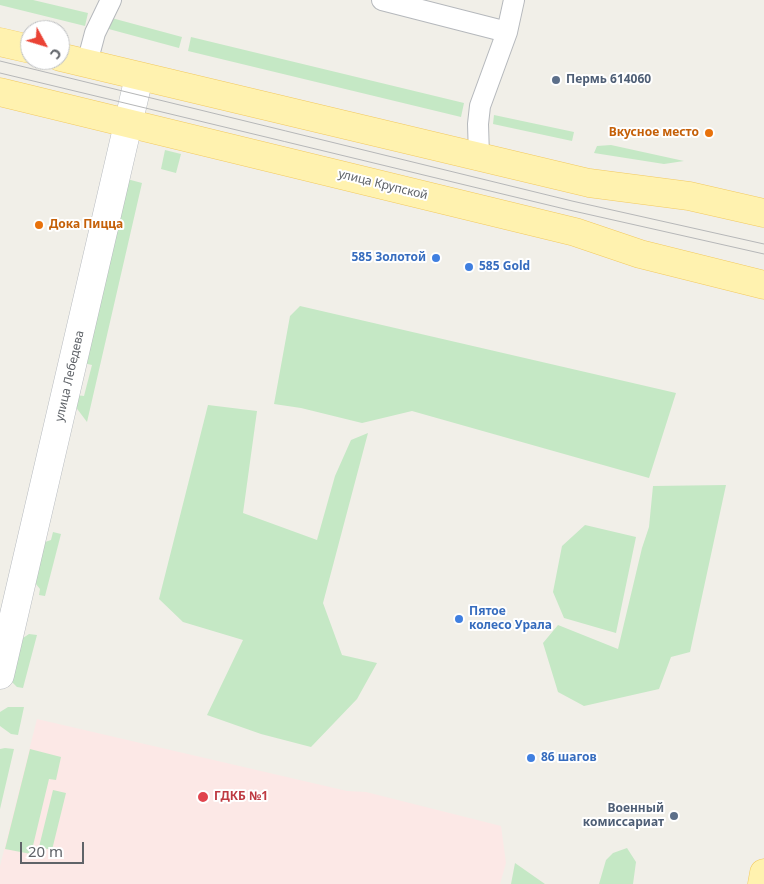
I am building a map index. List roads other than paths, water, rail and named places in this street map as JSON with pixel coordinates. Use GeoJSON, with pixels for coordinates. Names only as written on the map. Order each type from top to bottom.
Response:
{"type":"FeatureCollection","features":[{"type":"Feature","properties":{"kind":"main road"},"geometry":{"type":"LineString","coordinates":[[0,42],[20,47]]}},
{"type":"Feature","properties":{"kind":"main road"},"geometry":{"type":"LineString","coordinates":[[70,59],[589,183],[689,196],[764,213]]}},
{"type":"Feature","properties":{"kind":"main road","name":"улица Крупской"},"geometry":{"type":"LineString","coordinates":[[0,92],[575,232],[640,254],[764,285]]}},
{"type":"Feature","properties":{"kind":"main road"},"geometry":{"type":"LineString","coordinates":[[762,884],[764,873]]}},
{"type":"Feature","properties":{"kind":"street"},"geometry":{"type":"LineString","coordinates":[[87,63],[95,33],[111,0]]}},
{"type":"Feature","properties":{"kind":"street"},"geometry":{"type":"LineString","coordinates":[[382,0],[507,32]]}},
{"type":"Feature","properties":{"kind":"street"},"geometry":{"type":"LineString","coordinates":[[479,156],[478,124],[480,106],[507,32],[514,0]]}},
{"type":"Feature","properties":{"kind":"street","name":"улица Лебедева"},"geometry":{"type":"LineString","coordinates":[[0,675],[140,77]]}},
{"type":"Feature","properties":{"kind":"tram line"},"geometry":{"type":"LineString","coordinates":[[0,61],[572,201],[764,244]]}},
{"type":"Feature","properties":{"kind":"tram line"},"geometry":{"type":"LineString","coordinates":[[0,73],[569,210],[764,254]]}},
{"type":"Feature","properties":{"kind":"place","name":"Пермь 614060"},"geometry":{"type":"Point","coordinates":[556,80]}},
{"type":"Feature","properties":{"kind":"place","name":"Вкусное место"},"geometry":{"type":"Point","coordinates":[709,133]}},
{"type":"Feature","properties":{"kind":"place","name":"Дока Пицца"},"geometry":{"type":"Point","coordinates":[39,225]}},
{"type":"Feature","properties":{"kind":"place","name":"585 Золотой"},"geometry":{"type":"Point","coordinates":[436,258]}},
{"type":"Feature","properties":{"kind":"place","name":"585 Gold"},"geometry":{"type":"Point","coordinates":[469,267]}},
{"type":"Feature","properties":{"kind":"place","name":"Пятое колесо Урала"},"geometry":{"type":"Point","coordinates":[459,619]}},
{"type":"Feature","properties":{"kind":"place","name":"86 шагов"},"geometry":{"type":"Point","coordinates":[531,758]}},
{"type":"Feature","properties":{"kind":"place","name":"ГДКБ №1"},"geometry":{"type":"Point","coordinates":[203,797]}},
{"type":"Feature","properties":{"kind":"place","name":"Военный комиссариат"},"geometry":{"type":"Point","coordinates":[674,816]}}]}
